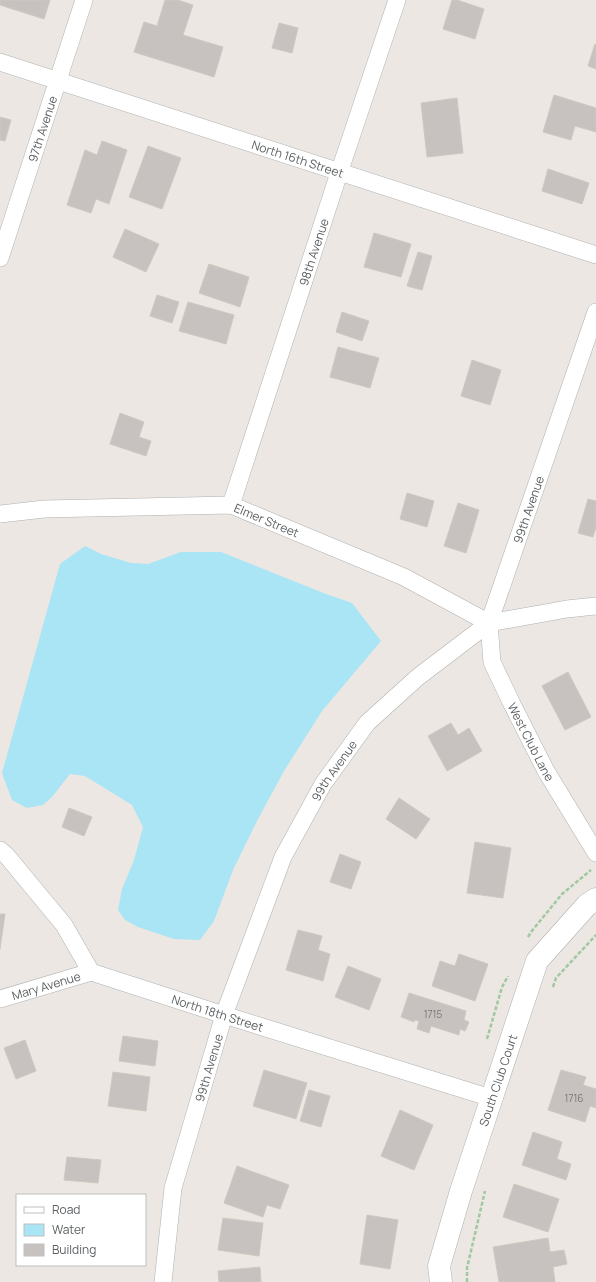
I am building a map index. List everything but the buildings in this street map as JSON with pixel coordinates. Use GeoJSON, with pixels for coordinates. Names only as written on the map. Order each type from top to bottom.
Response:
{"type":"FeatureCollection","features":[{"type":"Feature","properties":{"kind":"street","name":"97th Avenue"},"geometry":{"type":"LineString","coordinates":[[0,258],[84,0]]}},
{"type":"Feature","properties":{"kind":"street","name":"98th Avenue"},"geometry":{"type":"LineString","coordinates":[[230,504],[397,0]]}},
{"type":"Feature","properties":{"kind":"street","name":"North 16th Street"},"geometry":{"type":"LineString","coordinates":[[0,62],[596,255]]}},
{"type":"Feature","properties":{"kind":"street","name":"99th Avenue"},"geometry":{"type":"LineString","coordinates":[[163,1282],[173,1188],[224,1015],[283,857],[323,784],[367,723],[418,677],[489,623],[596,312]]}},
{"type":"Feature","properties":{"kind":"street","name":"Elmer Street"},"geometry":{"type":"LineString","coordinates":[[0,514],[44,509],[230,504],[404,576],[489,623]]}},
{"type":"Feature","properties":{"kind":"street"},"geometry":{"type":"LineString","coordinates":[[489,623],[567,609],[596,606]]}},
{"type":"Feature","properties":{"kind":"street","name":"West Club Lane"},"geometry":{"type":"LineString","coordinates":[[489,623],[492,662],[546,771],[596,853]]}},
{"type":"Feature","properties":{"kind":"street"},"geometry":{"type":"LineString","coordinates":[[0,850],[6,855],[64,925],[91,972]]}},
{"type":"Feature","properties":{"kind":"street","name":"South Club Court"},"geometry":{"type":"LineString","coordinates":[[441,1282],[439,1266],[461,1191],[537,961],[587,905],[596,899]]}},
{"type":"Feature","properties":{"kind":"street","name":"North 18th Street"},"geometry":{"type":"LineString","coordinates":[[91,972],[491,1098]]}},
{"type":"Feature","properties":{"kind":"street","name":"Mary Avenue"},"geometry":{"type":"LineString","coordinates":[[0,999],[91,972]]}},
{"type":"Feature","properties":{"kind":"path"},"geometry":{"type":"LineString","coordinates":[[550,992],[556,978],[596,935]]}},
{"type":"Feature","properties":{"kind":"path"},"geometry":{"type":"LineString","coordinates":[[467,1282],[467,1268],[486,1188]]}},
{"type":"Feature","properties":{"kind":"water"},"geometry":{"type":"Polygon","coordinates":[[[85,546],[101,554],[131,563],[148,564],[181,552],[221,552],[352,603],[381,641],[322,711],[284,771],[233,870],[214,921],[200,940],[174,939],[138,927],[125,920],[118,910],[122,889],[134,860],[143,827],[132,805],[85,776],[70,774],[52,797],[43,805],[27,808],[12,800],[2,773],[60,564],[85,546]]]}}]}
